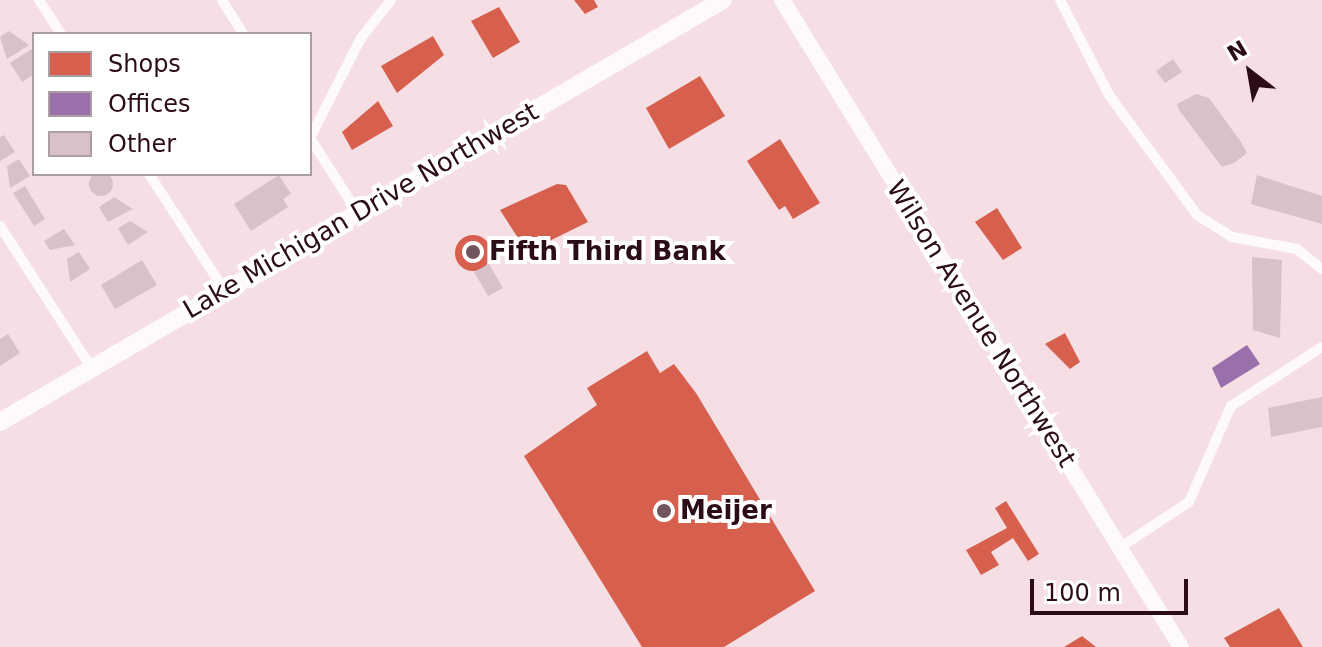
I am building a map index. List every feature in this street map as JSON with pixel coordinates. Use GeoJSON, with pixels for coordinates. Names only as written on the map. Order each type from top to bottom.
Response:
{"type":"FeatureCollection","features":[{"type":"Feature","properties":{"kind":"highway","name":"Lake Michigan Drive Northwest"},"geometry":{"type":"LineString","coordinates":[[0,422],[723,0]]}},
{"type":"Feature","properties":{"kind":"main road","name":"Wilson Avenue Northwest"},"geometry":{"type":"LineString","coordinates":[[782,0],[1181,647]]}},
{"type":"Feature","properties":{"kind":"street"},"geometry":{"type":"LineString","coordinates":[[39,0],[60,32]]}},
{"type":"Feature","properties":{"kind":"street"},"geometry":{"type":"LineString","coordinates":[[222,0],[242,32]]}},
{"type":"Feature","properties":{"kind":"street"},"geometry":{"type":"LineString","coordinates":[[312,134],[361,38],[391,0]]}},
{"type":"Feature","properties":{"kind":"street"},"geometry":{"type":"LineString","coordinates":[[1060,0],[1109,95],[1197,215],[1232,237],[1297,249],[1322,269]]}},
{"type":"Feature","properties":{"kind":"street"},"geometry":{"type":"LineString","coordinates":[[312,141],[358,213]]}},
{"type":"Feature","properties":{"kind":"street"},"geometry":{"type":"LineString","coordinates":[[150,176],[225,291]]}},
{"type":"Feature","properties":{"kind":"street"},"geometry":{"type":"LineString","coordinates":[[0,226],[92,369]]}},
{"type":"Feature","properties":{"kind":"street"},"geometry":{"type":"LineString","coordinates":[[1119,548],[1189,502],[1231,406],[1322,347]]}},
{"type":"Feature","properties":{"kind":"building: Shops"},"geometry":{"type":"Polygon","coordinates":[[[574,0],[594,0],[598,7],[585,14],[574,0]]]}},
{"type":"Feature","properties":{"kind":"building: Shops"},"geometry":{"type":"Polygon","coordinates":[[[499,7],[520,42],[493,58],[471,21],[499,7]]]}},
{"type":"Feature","properties":{"kind":"building: Shops"},"geometry":{"type":"Polygon","coordinates":[[[433,36],[444,55],[397,93],[381,66],[433,36]]]}},
{"type":"Feature","properties":{"kind":"building: Shops"},"geometry":{"type":"Polygon","coordinates":[[[700,76],[725,116],[669,149],[646,108],[700,76]]]}},
{"type":"Feature","properties":{"kind":"building: Shops"},"geometry":{"type":"Polygon","coordinates":[[[378,101],[393,126],[352,150],[342,132],[378,101]]]}},
{"type":"Feature","properties":{"kind":"building: Shops"},"geometry":{"type":"Polygon","coordinates":[[[780,139],[820,203],[793,219],[785,206],[779,210],[747,161],[780,139]]]}},
{"type":"Feature","properties":{"kind":"building: Shops"},"geometry":{"type":"Polygon","coordinates":[[[557,184],[566,185],[588,222],[527,252],[500,210],[557,184]]]}},
{"type":"Feature","properties":{"kind":"building: Shops"},"geometry":{"type":"Polygon","coordinates":[[[997,208],[1022,248],[1003,260],[975,222],[997,208]]]}},
{"type":"Feature","properties":{"kind":"building: Shops","name":"Fifth Third Bank"},"geometry":{"type":"Polygon","coordinates":[[[473,235],[486,240],[491,253],[486,266],[473,271],[460,266],[455,253],[460,240],[473,235]]]}},
{"type":"Feature","properties":{"kind":"building: Shops"},"geometry":{"type":"Polygon","coordinates":[[[1065,333],[1080,362],[1070,369],[1045,344],[1065,333]]]}},
{"type":"Feature","properties":{"kind":"building: Shops","name":"Meijer"},"geometry":{"type":"Polygon","coordinates":[[[647,351],[660,373],[674,364],[696,393],[815,591],[724,647],[642,647],[524,456],[597,405],[587,388],[647,351]]]}},
{"type":"Feature","properties":{"kind":"building: Shops"},"geometry":{"type":"Polygon","coordinates":[[[1006,501],[1039,554],[1028,561],[1013,538],[991,552],[999,565],[981,575],[966,550],[1007,528],[995,508],[1006,501]]]}},
{"type":"Feature","properties":{"kind":"building: Shops"},"geometry":{"type":"Polygon","coordinates":[[[1279,608],[1303,647],[1230,647],[1224,638],[1279,608]]]}},
{"type":"Feature","properties":{"kind":"building: Shops"},"geometry":{"type":"Polygon","coordinates":[[[1082,636],[1096,647],[1064,647],[1082,636]]]}},
{"type":"Feature","properties":{"kind":"building: Offices"},"geometry":{"type":"Polygon","coordinates":[[[1247,345],[1260,364],[1221,388],[1212,368],[1247,345]]]}},
{"type":"Feature","properties":{"kind":"building: Other"},"geometry":{"type":"Polygon","coordinates":[[[9,31],[29,45],[7,59],[0,37],[9,31]]]}},
{"type":"Feature","properties":{"kind":"building: Other"},"geometry":{"type":"Polygon","coordinates":[[[32,49],[32,75],[22,82],[10,63],[32,49]]]}},
{"type":"Feature","properties":{"kind":"building: Other"},"geometry":{"type":"Polygon","coordinates":[[[1173,59],[1182,72],[1165,83],[1156,71],[1173,59]]]}},
{"type":"Feature","properties":{"kind":"building: Other"},"geometry":{"type":"Polygon","coordinates":[[[1196,94],[1209,98],[1241,142],[1247,153],[1234,163],[1222,167],[1179,110],[1177,104],[1196,94]]]}},
{"type":"Feature","properties":{"kind":"building: Other"},"geometry":{"type":"Polygon","coordinates":[[[4,135],[15,152],[0,161],[0,137],[4,135]]]}},
{"type":"Feature","properties":{"kind":"building: Other"},"geometry":{"type":"Polygon","coordinates":[[[19,159],[30,176],[10,188],[7,166],[19,159]]]}},
{"type":"Feature","properties":{"kind":"building: Other"},"geometry":{"type":"Polygon","coordinates":[[[1257,175],[1322,196],[1322,224],[1251,204],[1257,175]]]}},
{"type":"Feature","properties":{"kind":"building: Other"},"geometry":{"type":"Polygon","coordinates":[[[93,176],[109,176],[112,189],[106,195],[96,195],[90,189],[93,176]]]}},
{"type":"Feature","properties":{"kind":"building: Other"},"geometry":{"type":"Polygon","coordinates":[[[277,176],[291,194],[283,199],[288,207],[251,231],[234,204],[277,176]]]}},
{"type":"Feature","properties":{"kind":"building: Other"},"geometry":{"type":"Polygon","coordinates":[[[25,186],[45,219],[34,226],[13,193],[25,186]]]}},
{"type":"Feature","properties":{"kind":"building: Other"},"geometry":{"type":"Polygon","coordinates":[[[114,197],[133,209],[108,222],[99,207],[114,197]]]}},
{"type":"Feature","properties":{"kind":"building: Other"},"geometry":{"type":"Polygon","coordinates":[[[130,221],[148,232],[128,245],[118,228],[130,221]]]}},
{"type":"Feature","properties":{"kind":"building: Other"},"geometry":{"type":"Polygon","coordinates":[[[64,229],[75,245],[50,250],[44,241],[64,229]]]}},
{"type":"Feature","properties":{"kind":"building: Other"},"geometry":{"type":"Polygon","coordinates":[[[79,252],[90,269],[70,282],[67,259],[79,252]]]}},
{"type":"Feature","properties":{"kind":"building: Other"},"geometry":{"type":"Polygon","coordinates":[[[1252,257],[1282,260],[1280,338],[1253,330],[1252,257]]]}},
{"type":"Feature","properties":{"kind":"building: Other"},"geometry":{"type":"Polygon","coordinates":[[[142,260],[157,285],[115,309],[101,285],[142,260]]]}},
{"type":"Feature","properties":{"kind":"building: Other"},"geometry":{"type":"Polygon","coordinates":[[[489,264],[503,288],[488,296],[474,272],[489,264]]]}},
{"type":"Feature","properties":{"kind":"building: Other"},"geometry":{"type":"Polygon","coordinates":[[[8,334],[20,353],[0,366],[0,339],[8,334]]]}},
{"type":"Feature","properties":{"kind":"building: Other"},"geometry":{"type":"Polygon","coordinates":[[[1322,397],[1322,427],[1271,437],[1268,408],[1322,397]]]}},
{"type":"Feature","properties":{"kind":"place","name":"Fifth Third Bank"},"geometry":{"type":"Point","coordinates":[473,252]}},
{"type":"Feature","properties":{"kind":"place","name":"Meijer"},"geometry":{"type":"Point","coordinates":[664,511]}}]}
